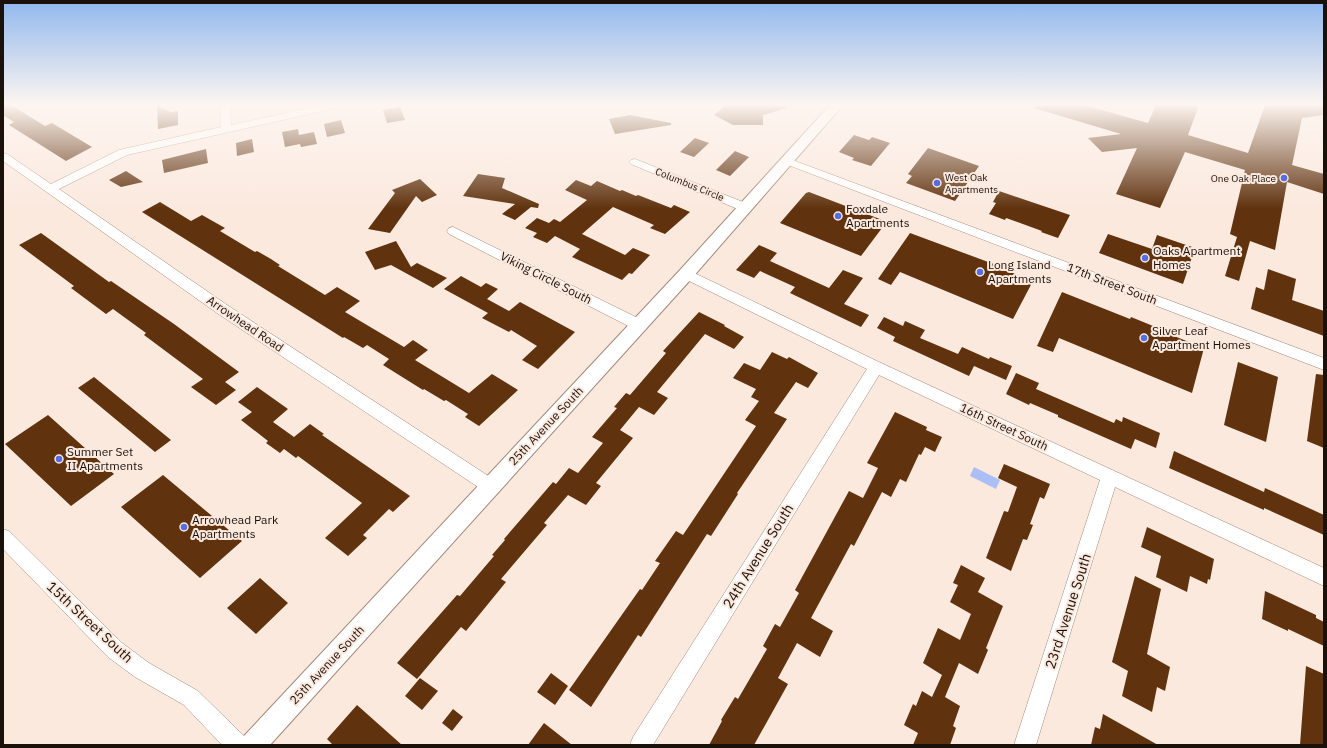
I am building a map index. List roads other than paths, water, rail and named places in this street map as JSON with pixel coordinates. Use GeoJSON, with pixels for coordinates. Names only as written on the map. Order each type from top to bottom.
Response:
{"type":"FeatureCollection","features":[{"type":"Feature","properties":{"kind":"street"},"geometry":{"type":"LineString","coordinates":[[50,189],[123,152],[175,140]]}},
{"type":"Feature","properties":{"kind":"street","name":"25th Avenue South"},"geometry":{"type":"LineString","coordinates":[[253,745],[686,274],[744,207],[806,140]]}},
{"type":"Feature","properties":{"kind":"street","name":"Arrowhead Road"},"geometry":{"type":"LineString","coordinates":[[3,156],[222,309],[490,486]]}},
{"type":"Feature","properties":{"kind":"street","name":"17th Street South"},"geometry":{"type":"LineString","coordinates":[[787,161],[1324,364]]}},
{"type":"Feature","properties":{"kind":"street","name":"Columbus Circle"},"geometry":{"type":"LineString","coordinates":[[635,162],[744,207]]}},
{"type":"Feature","properties":{"kind":"street","name":"Viking Circle South"},"geometry":{"type":"LineString","coordinates":[[453,231],[639,325]]}},
{"type":"Feature","properties":{"kind":"street","name":"16th Street South"},"geometry":{"type":"LineString","coordinates":[[686,274],[876,367],[1324,577]]}},
{"type":"Feature","properties":{"kind":"street","name":"24th Avenue South"},"geometry":{"type":"LineString","coordinates":[[641,745],[876,367]]}},
{"type":"Feature","properties":{"kind":"street","name":"23rd Avenue South"},"geometry":{"type":"LineString","coordinates":[[1025,745],[1110,476]]}},
{"type":"Feature","properties":{"kind":"street","name":"15th Street South"},"geometry":{"type":"LineString","coordinates":[[3,537],[115,650],[142,670],[191,698],[237,745]]}},
{"type":"Feature","properties":{"kind":"water"},"geometry":{"type":"Polygon","coordinates":[[[974,467],[1000,480],[996,489],[970,476],[974,467]]]}},
{"type":"Feature","properties":{"kind":"place","name":"One Oak Place"},"geometry":{"type":"Point","coordinates":[1284,178]}},
{"type":"Feature","properties":{"kind":"place","name":"West Oak Apartments"},"geometry":{"type":"Point","coordinates":[937,183]}},
{"type":"Feature","properties":{"kind":"place","name":"Foxdale Apartments"},"geometry":{"type":"Point","coordinates":[838,216]}},
{"type":"Feature","properties":{"kind":"place","name":"Oaks Apartment Homes"},"geometry":{"type":"Point","coordinates":[1145,258]}},
{"type":"Feature","properties":{"kind":"place","name":"Long Island Apartments"},"geometry":{"type":"Point","coordinates":[980,272]}},
{"type":"Feature","properties":{"kind":"place","name":"Silver Leaf Apartment Homes"},"geometry":{"type":"Point","coordinates":[1144,338]}},
{"type":"Feature","properties":{"kind":"place","name":"Summer Set II Apartments"},"geometry":{"type":"Point","coordinates":[59,459]}},
{"type":"Feature","properties":{"kind":"place","name":"Arrowhead Park Apartments"},"geometry":{"type":"Point","coordinates":[184,527]}}]}
